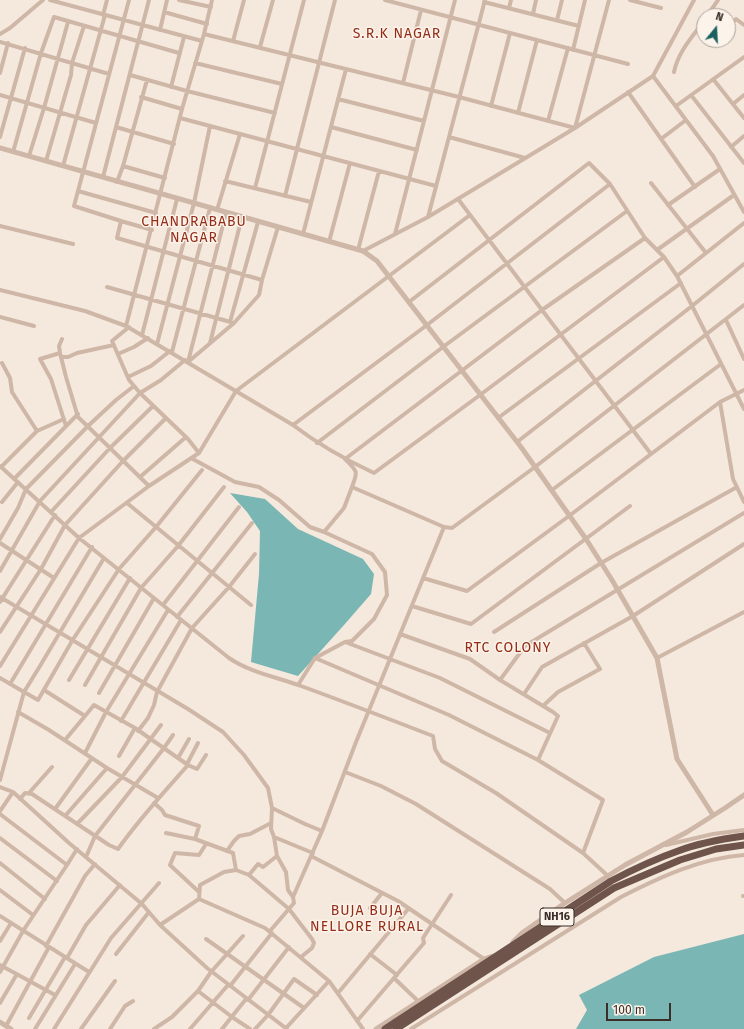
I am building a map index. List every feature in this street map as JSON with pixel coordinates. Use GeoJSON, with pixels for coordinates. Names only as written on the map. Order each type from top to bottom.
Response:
{"type":"FeatureCollection","features":[{"type":"Feature","properties":{"kind":"highway","name":"NH16"},"geometry":{"type":"LineString","coordinates":[[385,1029],[611,882],[638,867],[678,850],[718,840],[744,836]]}},
{"type":"Feature","properties":{"kind":"highway","name":"NH16"},"geometry":{"type":"LineString","coordinates":[[396,1029],[614,888],[680,860],[716,849],[744,845]]}},
{"type":"Feature","properties":{"kind":"street"},"geometry":{"type":"LineString","coordinates":[[0,34],[10,28],[43,0]]}},
{"type":"Feature","properties":{"kind":"street"},"geometry":{"type":"LineString","coordinates":[[50,0],[202,41]]}},
{"type":"Feature","properties":{"kind":"street"},"geometry":{"type":"LineString","coordinates":[[63,166],[107,0]]}},
{"type":"Feature","properties":{"kind":"street"},"geometry":{"type":"LineString","coordinates":[[129,0],[74,206],[152,230]]}},
{"type":"Feature","properties":{"kind":"street"},"geometry":{"type":"LineString","coordinates":[[103,177],[149,0]]}},
{"type":"Feature","properties":{"kind":"street"},"geometry":{"type":"LineString","coordinates":[[160,30],[167,0]]}},
{"type":"Feature","properties":{"kind":"street"},"geometry":{"type":"LineString","coordinates":[[179,0],[210,7]]}},
{"type":"Feature","properties":{"kind":"street"},"geometry":{"type":"LineString","coordinates":[[199,453],[186,437],[134,386],[128,377],[112,341],[128,327],[134,296],[182,109],[207,24],[212,0]]}},
{"type":"Feature","properties":{"kind":"street"},"geometry":{"type":"LineString","coordinates":[[233,41],[244,0]]}},
{"type":"Feature","properties":{"kind":"street"},"geometry":{"type":"LineString","coordinates":[[260,48],[273,0]]}},
{"type":"Feature","properties":{"kind":"street"},"geometry":{"type":"LineString","coordinates":[[255,188],[304,0]]}},
{"type":"Feature","properties":{"kind":"street"},"geometry":{"type":"LineString","coordinates":[[285,196],[334,0]]}},
{"type":"Feature","properties":{"kind":"street"},"geometry":{"type":"LineString","coordinates":[[385,0],[628,64]]}},
{"type":"Feature","properties":{"kind":"street"},"geometry":{"type":"LineString","coordinates":[[395,234],[455,0]]}},
{"type":"Feature","properties":{"kind":"street"},"geometry":{"type":"LineString","coordinates":[[509,8],[511,0]]}},
{"type":"Feature","properties":{"kind":"street"},"geometry":{"type":"LineString","coordinates":[[533,14],[536,0]]}},
{"type":"Feature","properties":{"kind":"street"},"geometry":{"type":"LineString","coordinates":[[557,20],[562,0]]}},
{"type":"Feature","properties":{"kind":"street"},"geometry":{"type":"LineString","coordinates":[[548,121],[579,26],[585,0]]}},
{"type":"Feature","properties":{"kind":"street"},"geometry":{"type":"LineString","coordinates":[[575,128],[610,0]]}},
{"type":"Feature","properties":{"kind":"street"},"geometry":{"type":"LineString","coordinates":[[630,0],[662,8]]}},
{"type":"Feature","properties":{"kind":"street"},"geometry":{"type":"LineString","coordinates":[[360,251],[428,217],[575,128],[653,76],[694,0]]}},
{"type":"Feature","properties":{"kind":"street"},"geometry":{"type":"LineString","coordinates":[[428,217],[484,1],[579,26]]}},
{"type":"Feature","properties":{"kind":"street"},"geometry":{"type":"LineString","coordinates":[[403,83],[421,10]]}},
{"type":"Feature","properties":{"kind":"street"},"geometry":{"type":"LineString","coordinates":[[164,12],[207,24]]}},
{"type":"Feature","properties":{"kind":"street"},"geometry":{"type":"LineString","coordinates":[[12,152],[41,53],[54,17],[179,53]]}},
{"type":"Feature","properties":{"kind":"street"},"geometry":{"type":"LineString","coordinates":[[29,156],[68,22]]}},
{"type":"Feature","properties":{"kind":"street"},"geometry":{"type":"LineString","coordinates":[[46,161],[71,75],[72,63],[84,26]]}},
{"type":"Feature","properties":{"kind":"street"},"geometry":{"type":"LineString","coordinates":[[674,72],[676,62],[681,51],[696,31]]}},
{"type":"Feature","properties":{"kind":"street"},"geometry":{"type":"LineString","coordinates":[[491,106],[510,33]]}},
{"type":"Feature","properties":{"kind":"street"},"geometry":{"type":"LineString","coordinates":[[204,34],[432,90],[575,128]]}},
{"type":"Feature","properties":{"kind":"street"},"geometry":{"type":"LineString","coordinates":[[171,87],[184,37]]}},
{"type":"Feature","properties":{"kind":"street"},"geometry":{"type":"LineString","coordinates":[[518,113],[537,40]]}},
{"type":"Feature","properties":{"kind":"street"},"geometry":{"type":"LineString","coordinates":[[0,42],[8,43],[109,74]]}},
{"type":"Feature","properties":{"kind":"street"},"geometry":{"type":"LineString","coordinates":[[0,73],[8,43]]}},
{"type":"Feature","properties":{"kind":"street"},"geometry":{"type":"LineString","coordinates":[[0,136],[12,99],[25,48]]}},
{"type":"Feature","properties":{"kind":"street"},"geometry":{"type":"LineString","coordinates":[[676,106],[744,57]]}},
{"type":"Feature","properties":{"kind":"street"},"geometry":{"type":"LineString","coordinates":[[195,63],[282,84]]}},
{"type":"Feature","properties":{"kind":"street"},"geometry":{"type":"LineString","coordinates":[[303,234],[346,69]]}},
{"type":"Feature","properties":{"kind":"street"},"geometry":{"type":"LineString","coordinates":[[130,75],[171,87],[275,113]]}},
{"type":"Feature","properties":{"kind":"street"},"geometry":{"type":"LineString","coordinates":[[653,76],[713,156],[744,212]]}},
{"type":"Feature","properties":{"kind":"street"},"geometry":{"type":"LineString","coordinates":[[713,79],[744,118]]}},
{"type":"Feature","properties":{"kind":"street"},"geometry":{"type":"LineString","coordinates":[[117,182],[123,166],[141,97],[147,80]]}},
{"type":"Feature","properties":{"kind":"street"},"geometry":{"type":"LineString","coordinates":[[628,92],[695,187]]}},
{"type":"Feature","properties":{"kind":"street"},"geometry":{"type":"LineString","coordinates":[[691,95],[744,162]]}},
{"type":"Feature","properties":{"kind":"street"},"geometry":{"type":"LineString","coordinates":[[733,104],[744,95]]}},
{"type":"Feature","properties":{"kind":"street"},"geometry":{"type":"LineString","coordinates":[[0,96],[96,122]]}},
{"type":"Feature","properties":{"kind":"street"},"geometry":{"type":"LineString","coordinates":[[141,97],[182,109]]}},
{"type":"Feature","properties":{"kind":"street"},"geometry":{"type":"LineString","coordinates":[[338,98],[424,121]]}},
{"type":"Feature","properties":{"kind":"street"},"geometry":{"type":"LineString","coordinates":[[180,118],[436,186]]}},
{"type":"Feature","properties":{"kind":"street"},"geometry":{"type":"LineString","coordinates":[[661,139],[686,120]]}},
{"type":"Feature","properties":{"kind":"street"},"geometry":{"type":"LineString","coordinates":[[157,344],[194,203],[210,126]]}},
{"type":"Feature","properties":{"kind":"street"},"geometry":{"type":"LineString","coordinates":[[116,127],[174,144]]}},
{"type":"Feature","properties":{"kind":"street"},"geometry":{"type":"LineString","coordinates":[[331,127],[417,150]]}},
{"type":"Feature","properties":{"kind":"street"},"geometry":{"type":"LineString","coordinates":[[217,210],[240,134]]}},
{"type":"Feature","properties":{"kind":"street"},"geometry":{"type":"LineString","coordinates":[[732,147],[744,136]]}},
{"type":"Feature","properties":{"kind":"street"},"geometry":{"type":"LineString","coordinates":[[449,137],[525,158]]}},
{"type":"Feature","properties":{"kind":"street"},"geometry":{"type":"LineString","coordinates":[[0,148],[330,242],[360,251],[377,261],[517,442],[586,539],[618,590],[657,658],[677,759],[713,815]]}},
{"type":"Feature","properties":{"kind":"street"},"geometry":{"type":"LineString","coordinates":[[330,242],[350,163]]}},
{"type":"Feature","properties":{"kind":"street"},"geometry":{"type":"LineString","coordinates":[[409,302],[589,163],[610,184],[645,238],[664,257],[677,276],[744,409]]}},
{"type":"Feature","properties":{"kind":"street"},"geometry":{"type":"LineString","coordinates":[[123,166],[165,178]]}},
{"type":"Feature","properties":{"kind":"street"},"geometry":{"type":"LineString","coordinates":[[668,205],[720,169]]}},
{"type":"Feature","properties":{"kind":"street"},"geometry":{"type":"LineString","coordinates":[[360,251],[379,170]]}},
{"type":"Feature","properties":{"kind":"street"},"geometry":{"type":"LineString","coordinates":[[226,181],[311,202]]}},
{"type":"Feature","properties":{"kind":"street"},"geometry":{"type":"LineString","coordinates":[[651,183],[706,253]]}},
{"type":"Feature","properties":{"kind":"street"},"geometry":{"type":"LineString","coordinates":[[293,425],[427,325],[610,184]]}},
{"type":"Feature","properties":{"kind":"street"},"geometry":{"type":"LineString","coordinates":[[78,191],[156,213]]}},
{"type":"Feature","properties":{"kind":"street"},"geometry":{"type":"LineString","coordinates":[[658,250],[734,195]]}},
{"type":"Feature","properties":{"kind":"street"},"geometry":{"type":"LineString","coordinates":[[142,335],[177,199]]}},
{"type":"Feature","properties":{"kind":"street"},"geometry":{"type":"LineString","coordinates":[[458,199],[650,454]]}},
{"type":"Feature","properties":{"kind":"street"},"geometry":{"type":"LineString","coordinates":[[128,377],[151,366],[171,352],[184,310],[210,208]]}},
{"type":"Feature","properties":{"kind":"street"},"geometry":{"type":"LineString","coordinates":[[318,443],[627,211]]}},
{"type":"Feature","properties":{"kind":"street"},"geometry":{"type":"LineString","coordinates":[[187,361],[226,213]]}},
{"type":"Feature","properties":{"kind":"street"},"geometry":{"type":"LineString","coordinates":[[0,666],[79,538],[149,486],[199,453],[236,391],[470,215]]}},
{"type":"Feature","properties":{"kind":"street"},"geometry":{"type":"LineString","coordinates":[[210,343],[242,217]]}},
{"type":"Feature","properties":{"kind":"street"},"geometry":{"type":"LineString","coordinates":[[121,221],[117,238],[262,280]]}},
{"type":"Feature","properties":{"kind":"street"},"geometry":{"type":"LineString","coordinates":[[232,323],[243,275],[258,222]]}},
{"type":"Feature","properties":{"kind":"street"},"geometry":{"type":"LineString","coordinates":[[677,276],[744,223]]}},
{"type":"Feature","properties":{"kind":"street"},"geometry":{"type":"LineString","coordinates":[[0,226],[73,244]]}},
{"type":"Feature","properties":{"kind":"street"},"geometry":{"type":"LineString","coordinates":[[0,571],[40,501],[140,393],[161,380],[210,343],[259,295],[278,227]]}},
{"type":"Feature","properties":{"kind":"street"},"geometry":{"type":"LineString","coordinates":[[345,460],[542,310],[645,238]]}},
{"type":"Feature","properties":{"kind":"street"},"geometry":{"type":"LineString","coordinates":[[0,290],[85,311],[128,327],[293,425],[345,460],[374,473],[664,257]]}},
{"type":"Feature","properties":{"kind":"street"},"geometry":{"type":"LineString","coordinates":[[517,442],[744,264]]}},
{"type":"Feature","properties":{"kind":"street"},"geometry":{"type":"LineString","coordinates":[[498,418],[681,283]]}},
{"type":"Feature","properties":{"kind":"street"},"geometry":{"type":"LineString","coordinates":[[107,287],[232,323]]}},
{"type":"Feature","properties":{"kind":"street"},"geometry":{"type":"LineString","coordinates":[[352,487],[444,527],[452,528],[535,467],[744,305]]}},
{"type":"Feature","properties":{"kind":"street"},"geometry":{"type":"LineString","coordinates":[[0,317],[34,326]]}},
{"type":"Feature","properties":{"kind":"street"},"geometry":{"type":"LineString","coordinates":[[726,320],[744,359]]}},
{"type":"Feature","properties":{"kind":"street"},"geometry":{"type":"LineString","coordinates":[[118,354],[134,347],[148,338]]}},
{"type":"Feature","properties":{"kind":"street"},"geometry":{"type":"LineString","coordinates":[[62,339],[59,346],[78,414],[88,426],[149,486]]}},
{"type":"Feature","properties":{"kind":"street"},"geometry":{"type":"LineString","coordinates":[[66,426],[51,379],[40,359],[61,355],[68,357],[77,353],[114,345]]}},
{"type":"Feature","properties":{"kind":"street"},"geometry":{"type":"LineString","coordinates":[[2,362],[10,378],[12,392],[37,431]]}},
{"type":"Feature","properties":{"kind":"street"},"geometry":{"type":"LineString","coordinates":[[552,490],[721,364]]}},
{"type":"Feature","properties":{"kind":"street"},"geometry":{"type":"LineString","coordinates":[[0,539],[18,508],[26,489],[88,426],[116,400],[134,386]]}},
{"type":"Feature","properties":{"kind":"street"},"geometry":{"type":"LineString","coordinates":[[424,578],[467,591],[720,402],[744,390]]}},
{"type":"Feature","properties":{"kind":"street"},"geometry":{"type":"LineString","coordinates":[[720,402],[733,479],[744,502]]}},
{"type":"Feature","properties":{"kind":"street"},"geometry":{"type":"LineString","coordinates":[[153,406],[110,448],[53,514],[27,560],[1,600],[16,607],[86,650],[188,709],[223,732],[244,755],[268,788],[272,808],[271,829],[277,856],[286,872],[288,890],[293,897],[294,903],[229,986],[190,1029]]}},
{"type":"Feature","properties":{"kind":"street"},"geometry":{"type":"LineString","coordinates":[[1,502],[16,480],[78,414]]}},
{"type":"Feature","properties":{"kind":"street"},"geometry":{"type":"LineString","coordinates":[[0,632],[41,569],[65,525],[123,461],[166,418]]}},
{"type":"Feature","properties":{"kind":"street"},"geometry":{"type":"LineString","coordinates":[[64,419],[37,431],[1,466],[79,538],[236,663],[262,674],[298,685],[433,736],[435,749],[442,762],[496,793],[583,853],[608,876]]}},
{"type":"Feature","properties":{"kind":"street"},"geometry":{"type":"LineString","coordinates":[[140,477],[186,437]]}},
{"type":"Feature","properties":{"kind":"street"},"geometry":{"type":"LineString","coordinates":[[191,458],[235,482],[259,487],[279,500],[310,527],[372,554],[385,572],[387,595],[374,619],[352,641],[345,642],[314,658],[298,685]]}},
{"type":"Feature","properties":{"kind":"street"},"geometry":{"type":"LineString","coordinates":[[324,532],[344,508],[356,474],[355,469],[345,460]]}},
{"type":"Feature","properties":{"kind":"street"},"geometry":{"type":"LineString","coordinates":[[0,678],[38,700],[72,641],[119,569],[156,527],[202,470]]}},
{"type":"Feature","properties":{"kind":"street"},"geometry":{"type":"LineString","coordinates":[[85,685],[141,588],[178,546],[224,487]]}},
{"type":"Feature","properties":{"kind":"street"},"geometry":{"type":"LineString","coordinates":[[494,632],[601,563],[737,487]]}},
{"type":"Feature","properties":{"kind":"street"},"geometry":{"type":"LineString","coordinates":[[127,503],[251,605]]}},
{"type":"Feature","properties":{"kind":"street"},"geometry":{"type":"LineString","coordinates":[[412,606],[471,624],[630,506]]}},
{"type":"Feature","properties":{"kind":"street"},"geometry":{"type":"LineString","coordinates":[[163,605],[239,507]]}},
{"type":"Feature","properties":{"kind":"street"},"geometry":{"type":"LineString","coordinates":[[500,680],[525,646],[744,513]]}},
{"type":"Feature","properties":{"kind":"street"},"geometry":{"type":"LineString","coordinates":[[121,721],[179,618],[252,524]]}},
{"type":"Feature","properties":{"kind":"street"},"geometry":{"type":"LineString","coordinates":[[293,897],[322,831],[378,686],[444,527]]}},
{"type":"Feature","properties":{"kind":"street"},"geometry":{"type":"LineString","coordinates":[[0,543],[54,578]]}},
{"type":"Feature","properties":{"kind":"street"},"geometry":{"type":"LineString","coordinates":[[524,694],[542,667],[633,616],[744,544]]}},
{"type":"Feature","properties":{"kind":"street"},"geometry":{"type":"LineString","coordinates":[[10,684],[92,547]]}},
{"type":"Feature","properties":{"kind":"street"},"geometry":{"type":"LineString","coordinates":[[120,756],[136,729],[148,718],[154,705],[157,692],[192,628],[229,587],[255,554]]}},
{"type":"Feature","properties":{"kind":"street"},"geometry":{"type":"LineString","coordinates":[[0,780],[24,692],[104,558]]}},
{"type":"Feature","properties":{"kind":"street"},"geometry":{"type":"LineString","coordinates":[[69,680],[130,578]]}},
{"type":"Feature","properties":{"kind":"street"},"geometry":{"type":"LineString","coordinates":[[99,693],[154,598]]}},
{"type":"Feature","properties":{"kind":"street"},"geometry":{"type":"LineString","coordinates":[[85,753],[128,674],[168,610]]}},
{"type":"Feature","properties":{"kind":"street"},"geometry":{"type":"LineString","coordinates":[[657,658],[744,612]]}},
{"type":"Feature","properties":{"kind":"street"},"geometry":{"type":"LineString","coordinates":[[400,634],[470,659],[500,680],[558,716],[538,760]]}},
{"type":"Feature","properties":{"kind":"street"},"geometry":{"type":"LineString","coordinates":[[345,642],[440,678],[550,733]]}},
{"type":"Feature","properties":{"kind":"street"},"geometry":{"type":"LineString","coordinates":[[544,706],[558,692],[600,669],[584,643]]}},
{"type":"Feature","properties":{"kind":"street"},"geometry":{"type":"LineString","coordinates":[[314,658],[449,715],[538,760],[603,800],[583,853]]}},
{"type":"Feature","properties":{"kind":"street"},"geometry":{"type":"LineString","coordinates":[[44,690],[85,716]]}},
{"type":"Feature","properties":{"kind":"street"},"geometry":{"type":"LineString","coordinates":[[65,740],[94,705],[136,729],[178,758],[197,769],[206,755]]}},
{"type":"Feature","properties":{"kind":"street"},"geometry":{"type":"LineString","coordinates":[[18,712],[65,740],[106,768],[158,798]]}},
{"type":"Feature","properties":{"kind":"street"},"geometry":{"type":"LineString","coordinates":[[77,824],[122,777],[161,725]]}},
{"type":"Feature","properties":{"kind":"street"},"geometry":{"type":"LineString","coordinates":[[86,857],[95,836],[173,735]]}},
{"type":"Feature","properties":{"kind":"street"},"geometry":{"type":"LineString","coordinates":[[178,758],[189,739]]}},
{"type":"Feature","properties":{"kind":"street"},"geometry":{"type":"LineString","coordinates":[[29,793],[109,845],[118,848],[158,798],[188,764],[198,743]]}},
{"type":"Feature","properties":{"kind":"street"},"geometry":{"type":"LineString","coordinates":[[55,809],[92,758]]}},
{"type":"Feature","properties":{"kind":"street"},"geometry":{"type":"LineString","coordinates":[[20,799],[25,793],[29,793],[52,767]]}},
{"type":"Feature","properties":{"kind":"street"},"geometry":{"type":"LineString","coordinates":[[65,816],[106,768]]}},
{"type":"Feature","properties":{"kind":"street"},"geometry":{"type":"LineString","coordinates":[[345,772],[381,786],[416,804],[550,889],[565,903]]}},
{"type":"Feature","properties":{"kind":"street"},"geometry":{"type":"LineString","coordinates":[[0,787],[13,792],[86,857],[142,904],[160,925],[212,972],[247,1000],[286,1028],[329,981]]}},
{"type":"Feature","properties":{"kind":"street"},"geometry":{"type":"LineString","coordinates":[[0,811],[13,792]]}},
{"type":"Feature","properties":{"kind":"street"},"geometry":{"type":"LineString","coordinates":[[376,1029],[484,959],[503,952],[522,933],[565,903],[625,865],[687,832],[744,795]]}},
{"type":"Feature","properties":{"kind":"street"},"geometry":{"type":"LineString","coordinates":[[154,803],[165,815],[199,826],[195,840]]}},
{"type":"Feature","properties":{"kind":"street"},"geometry":{"type":"LineString","coordinates":[[272,808],[322,831]]}},
{"type":"Feature","properties":{"kind":"street"},"geometry":{"type":"LineString","coordinates":[[0,814],[68,865]]}},
{"type":"Feature","properties":{"kind":"street"},"geometry":{"type":"LineString","coordinates":[[227,851],[239,836],[250,834],[272,823]]}},
{"type":"Feature","properties":{"kind":"street"},"geometry":{"type":"LineString","coordinates":[[660,846],[713,834],[744,830]]}},
{"type":"Feature","properties":{"kind":"street"},"geometry":{"type":"LineString","coordinates":[[166,834],[195,840],[232,853],[236,870]]}},
{"type":"Feature","properties":{"kind":"street"},"geometry":{"type":"LineString","coordinates":[[274,837],[312,854],[409,908],[484,959]]}},
{"type":"Feature","properties":{"kind":"street"},"geometry":{"type":"LineString","coordinates":[[0,838],[57,881]]}},
{"type":"Feature","properties":{"kind":"street"},"geometry":{"type":"LineString","coordinates":[[199,892],[170,865],[175,853],[199,855],[206,844]]}},
{"type":"Feature","properties":{"kind":"street"},"geometry":{"type":"LineString","coordinates":[[0,972],[23,931],[68,865],[77,849]]}},
{"type":"Feature","properties":{"kind":"street"},"geometry":{"type":"LineString","coordinates":[[412,1029],[622,897],[684,868],[719,859],[744,855]]}},
{"type":"Feature","properties":{"kind":"street"},"geometry":{"type":"LineString","coordinates":[[249,875],[258,864],[263,867],[277,856]]}},
{"type":"Feature","properties":{"kind":"street"},"geometry":{"type":"LineString","coordinates":[[0,863],[45,899]]}},
{"type":"Feature","properties":{"kind":"street"},"geometry":{"type":"LineString","coordinates":[[4,1025],[30,982],[84,876],[95,864]]}},
{"type":"Feature","properties":{"kind":"street"},"geometry":{"type":"LineString","coordinates":[[200,899],[200,885],[224,872],[236,870],[249,875],[290,910],[314,943],[312,948],[301,957]]}},
{"type":"Feature","properties":{"kind":"street"},"geometry":{"type":"LineString","coordinates":[[54,1029],[111,938],[159,883]]}},
{"type":"Feature","properties":{"kind":"street"},"geometry":{"type":"LineString","coordinates":[[29,1018],[86,924],[120,886]]}},
{"type":"Feature","properties":{"kind":"street"},"geometry":{"type":"LineString","coordinates":[[0,890],[34,915]]}},
{"type":"Feature","properties":{"kind":"street"},"geometry":{"type":"LineString","coordinates":[[370,908],[382,893]]}},
{"type":"Feature","properties":{"kind":"street"},"geometry":{"type":"LineString","coordinates":[[357,1021],[424,943],[422,938],[451,895]]}},
{"type":"Feature","properties":{"kind":"street"},"geometry":{"type":"LineString","coordinates":[[160,925],[200,899]]}},
{"type":"Feature","properties":{"kind":"street"},"geometry":{"type":"LineString","coordinates":[[200,899],[271,932],[329,981],[363,1029]]}},
{"type":"Feature","properties":{"kind":"street"},"geometry":{"type":"LineString","coordinates":[[338,993],[409,908]]}},
{"type":"Feature","properties":{"kind":"street"},"geometry":{"type":"LineString","coordinates":[[116,954],[149,912]]}},
{"type":"Feature","properties":{"kind":"street"},"geometry":{"type":"LineString","coordinates":[[0,916],[89,972]]}},
{"type":"Feature","properties":{"kind":"street"},"geometry":{"type":"LineString","coordinates":[[0,941],[10,923]]}},
{"type":"Feature","properties":{"kind":"street"},"geometry":{"type":"LineString","coordinates":[[154,1029],[172,1017],[198,991],[243,936]]}},
{"type":"Feature","properties":{"kind":"street"},"geometry":{"type":"LineString","coordinates":[[206,939],[304,1008]]}},
{"type":"Feature","properties":{"kind":"street"},"geometry":{"type":"LineString","coordinates":[[222,1029],[289,947]]}},
{"type":"Feature","properties":{"kind":"street"},"geometry":{"type":"LineString","coordinates":[[370,954],[419,1002]]}},
{"type":"Feature","properties":{"kind":"street"},"geometry":{"type":"LineString","coordinates":[[35,1029],[75,964]]}},
{"type":"Feature","properties":{"kind":"street"},"geometry":{"type":"LineString","coordinates":[[2,966],[55,995]]}},
{"type":"Feature","properties":{"kind":"street"},"geometry":{"type":"LineString","coordinates":[[0,1003],[17,974]]}},
{"type":"Feature","properties":{"kind":"street"},"geometry":{"type":"LineString","coordinates":[[255,1029],[268,1015],[294,979],[316,995]]}},
{"type":"Feature","properties":{"kind":"street"},"geometry":{"type":"LineString","coordinates":[[81,1029],[115,981]]}},
{"type":"Feature","properties":{"kind":"street"},"geometry":{"type":"LineString","coordinates":[[198,991],[250,1029]]}},
{"type":"Feature","properties":{"kind":"street"},"geometry":{"type":"LineString","coordinates":[[110,1029],[125,1006],[133,1001]]}},
{"type":"Feature","properties":{"kind":"water"},"geometry":{"type":"Polygon","coordinates":[[[230,493],[265,499],[298,529],[363,559],[374,574],[371,594],[298,676],[251,662],[259,574],[260,531],[247,512],[230,493]]]}},
{"type":"Feature","properties":{"kind":"water"},"geometry":{"type":"Polygon","coordinates":[[[744,934],[744,1029],[576,1029],[587,1010],[579,995],[654,957],[744,934]]]}},
{"type":"Feature","properties":{"kind":"district","name":"S.R.K NAGAR"},"geometry":{"type":"Point","coordinates":[397,34]}},
{"type":"Feature","properties":{"kind":"district","name":"CHANDRABABU NAGAR"},"geometry":{"type":"Point","coordinates":[194,230]}},
{"type":"Feature","properties":{"kind":"district","name":"RTC COLONY"},"geometry":{"type":"Point","coordinates":[508,648]}},
{"type":"Feature","properties":{"kind":"district","name":"BUJA BUJA NELLORE RURAL"},"geometry":{"type":"Point","coordinates":[367,920]}}]}
